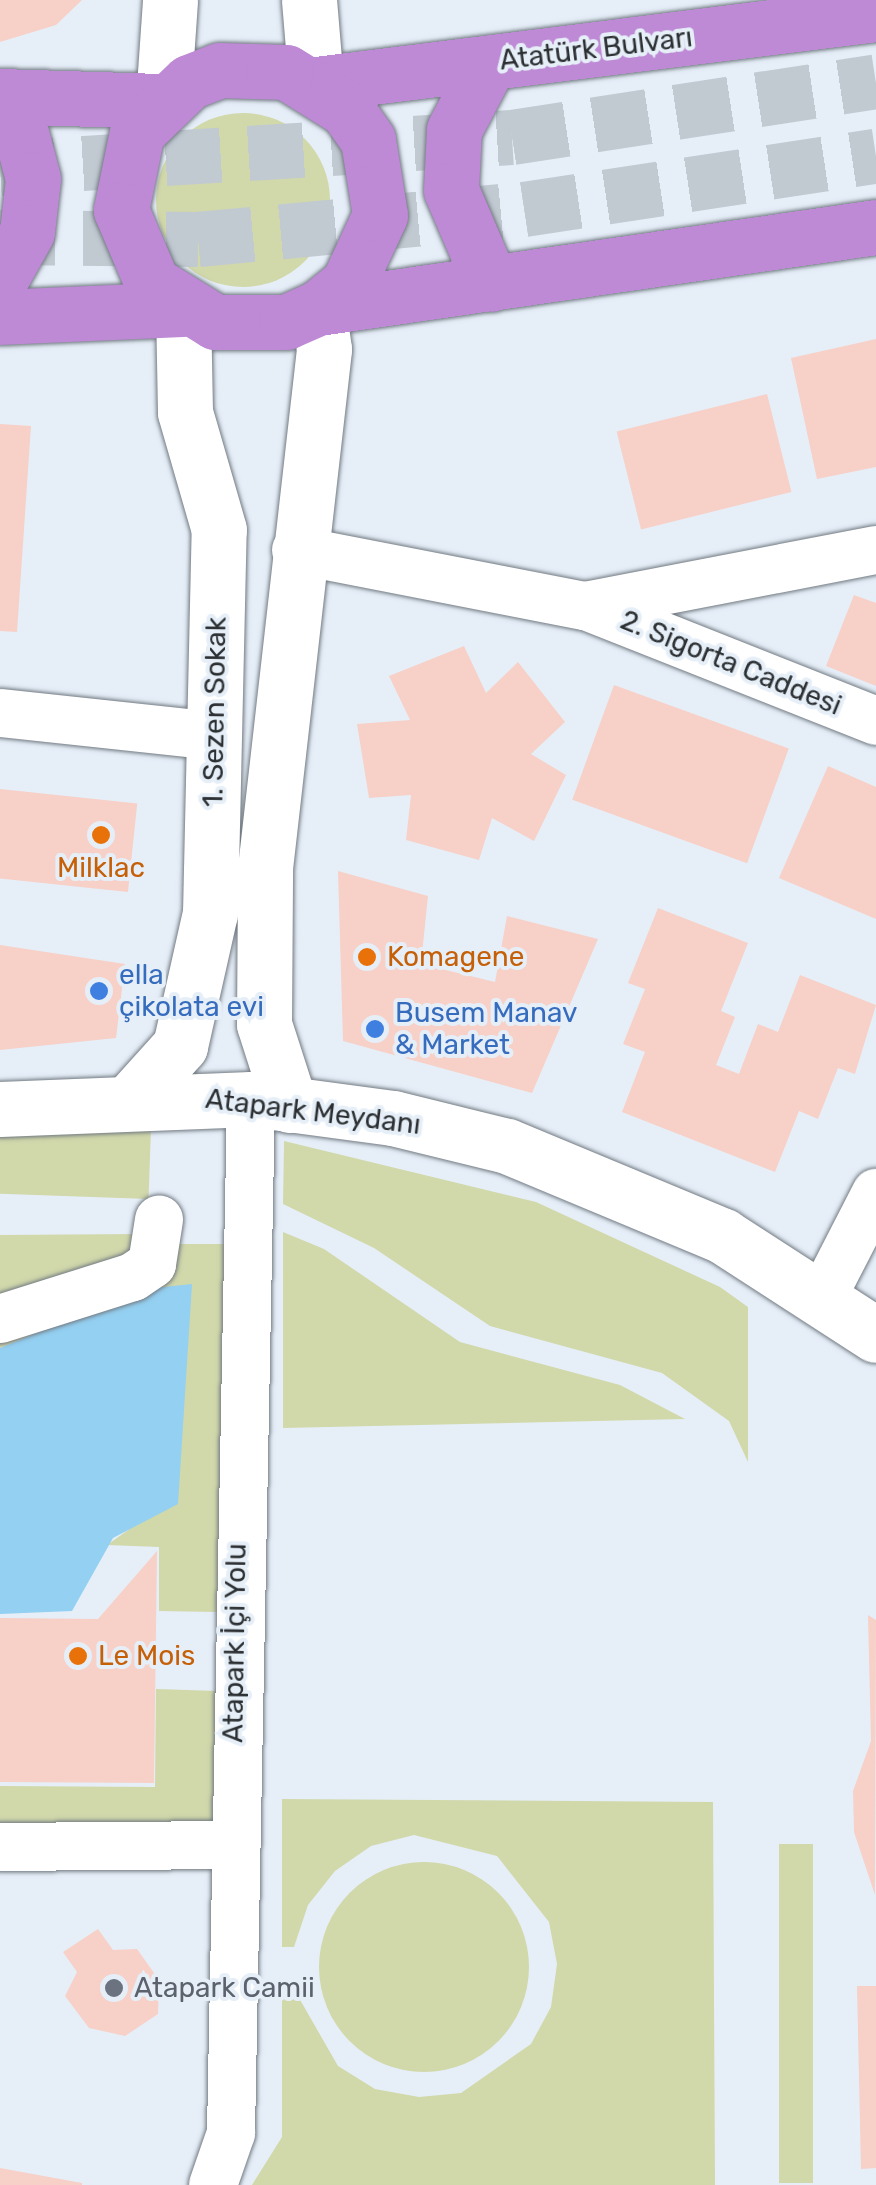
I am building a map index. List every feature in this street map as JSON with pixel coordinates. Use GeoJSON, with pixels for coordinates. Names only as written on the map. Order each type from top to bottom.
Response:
{"type":"FeatureCollection","features":[{"type":"Feature","properties":{"kind":"highway","name":"Atatürk Bulvarı"},"geometry":{"type":"LineString","coordinates":[[183,309],[152,283],[121,210],[138,132],[162,101],[220,70],[253,67],[316,84],[876,14]]}},
{"type":"Feature","properties":{"kind":"highway"},"geometry":{"type":"LineString","coordinates":[[489,62],[454,130],[451,190],[491,284]]}},
{"type":"Feature","properties":{"kind":"highway"},"geometry":{"type":"LineString","coordinates":[[316,84],[368,140],[380,215],[348,284],[318,308]]}},
{"type":"Feature","properties":{"kind":"highway","name":"Atatürk Bulvarı"},"geometry":{"type":"LineString","coordinates":[[0,96],[162,101]]}},
{"type":"Feature","properties":{"kind":"highway"},"geometry":{"type":"LineString","coordinates":[[0,96],[16,114],[33,180],[27,232],[0,280]]}},
{"type":"Feature","properties":{"kind":"highway"},"geometry":{"type":"LineString","coordinates":[[0,316],[183,309],[250,327],[318,308],[876,226]]}},
{"type":"Feature","properties":{"kind":"main road"},"geometry":{"type":"LineString","coordinates":[[162,101],[170,0]]}},
{"type":"Feature","properties":{"kind":"main road"},"geometry":{"type":"LineString","coordinates":[[310,0],[316,84]]}},
{"type":"Feature","properties":{"kind":"main road","name":"1. Sezen Sokak"},"geometry":{"type":"LineString","coordinates":[[270,1102],[263,985],[296,550],[324,349],[318,308]]}},
{"type":"Feature","properties":{"kind":"main road","name":"1. Sezen Sokak"},"geometry":{"type":"LineString","coordinates":[[134,1097],[159,1077],[194,1006],[210,913],[220,530],[185,412],[183,309]]}},
{"type":"Feature","properties":{"kind":"main road","name":"Atapark Meydanı"},"geometry":{"type":"LineString","coordinates":[[0,1109],[134,1097],[270,1102],[393,1118],[617,1186],[823,1296],[876,1335]]}},
{"type":"Feature","properties":{"kind":"street"},"geometry":{"type":"LineString","coordinates":[[296,550],[584,606],[876,550]]}},
{"type":"Feature","properties":{"kind":"street","name":"2. Sigorta Caddesi"},"geometry":{"type":"LineString","coordinates":[[584,606],[876,721]]}},
{"type":"Feature","properties":{"kind":"street"},"geometry":{"type":"LineString","coordinates":[[0,713],[214,736]]}},
{"type":"Feature","properties":{"kind":"street","name":"Atapark İçi Yolu"},"geometry":{"type":"LineString","coordinates":[[213,2185],[231,2132],[230,1845],[270,1102]]}},
{"type":"Feature","properties":{"kind":"street"},"geometry":{"type":"LineString","coordinates":[[823,1296],[876,1194]]}},
{"type":"Feature","properties":{"kind":"street"},"geometry":{"type":"LineString","coordinates":[[0,1319],[133,1277],[152,1264],[159,1220]]}},
{"type":"Feature","properties":{"kind":"street"},"geometry":{"type":"LineString","coordinates":[[0,1846],[230,1845]]}},
{"type":"Feature","properties":{"kind":"green space"},"geometry":{"type":"Polygon","coordinates":[[[243,113],[276,120],[304,139],[323,167],[330,200],[323,233],[304,261],[276,280],[243,287],[210,280],[182,261],[163,233],[156,200],[163,167],[182,139],[210,120],[243,113]]]}},
{"type":"Feature","properties":{"kind":"green space"},"geometry":{"type":"Polygon","coordinates":[[[0,1123],[151,1128],[149,1199],[0,1194],[0,1123]]]}},
{"type":"Feature","properties":{"kind":"green space"},"geometry":{"type":"Polygon","coordinates":[[[284,1141],[536,1202],[720,1287],[748,1307],[748,1462],[729,1421],[662,1373],[490,1326],[374,1248],[283,1204],[284,1141]]]}},
{"type":"Feature","properties":{"kind":"green space"},"geometry":{"type":"Polygon","coordinates":[[[283,1232],[324,1249],[460,1342],[620,1385],[685,1419],[283,1428],[283,1232]]]}},
{"type":"Feature","properties":{"kind":"green space"},"geometry":{"type":"Polygon","coordinates":[[[140,1234],[138,1254],[0,1306],[0,1235],[140,1234]]]}},
{"type":"Feature","properties":{"kind":"green space"},"geometry":{"type":"Polygon","coordinates":[[[170,1244],[226,1244],[217,1612],[159,1611],[159,1547],[107,1545],[155,1511],[144,1289],[0,1348],[0,1332],[170,1244]]]}},
{"type":"Feature","properties":{"kind":"green space"},"geometry":{"type":"Polygon","coordinates":[[[156,1689],[218,1691],[214,1833],[0,1831],[0,1786],[155,1787],[156,1689]]]}},
{"type":"Feature","properties":{"kind":"green space"},"geometry":{"type":"Polygon","coordinates":[[[282,1799],[713,1802],[715,2185],[252,2185],[282,2137],[282,1989],[295,1991],[338,2066],[375,2089],[419,2097],[461,2093],[531,2044],[551,2007],[557,1964],[549,1922],[497,1856],[414,1835],[371,1846],[335,1871],[308,1905],[294,1947],[282,1947],[282,1799]]]}},
{"type":"Feature","properties":{"kind":"green space"},"geometry":{"type":"Polygon","coordinates":[[[779,1844],[813,1844],[813,2183],[779,2183],[779,1844]]]}},
{"type":"Feature","properties":{"kind":"green space"},"geometry":{"type":"Polygon","coordinates":[[[424,1862],[464,1870],[498,1893],[521,1927],[529,1967],[521,2007],[498,2041],[464,2064],[424,2072],[384,2064],[350,2041],[327,2007],[319,1967],[327,1927],[350,1893],[384,1870],[424,1862]]]}},
{"type":"Feature","properties":{"kind":"water"},"geometry":{"type":"Polygon","coordinates":[[[192,1284],[178,1504],[113,1538],[72,1611],[0,1614],[0,1348],[144,1289],[192,1284]]]}},
{"type":"Feature","properties":{"kind":"building"},"geometry":{"type":"Polygon","coordinates":[[[0,0],[82,0],[56,25],[0,42],[0,0]]]}},
{"type":"Feature","properties":{"kind":"building"},"geometry":{"type":"Polygon","coordinates":[[[876,339],[876,467],[817,479],[791,358],[876,339]]]}},
{"type":"Feature","properties":{"kind":"building"},"geometry":{"type":"Polygon","coordinates":[[[767,394],[791,492],[641,529],[617,431],[767,394]]]}},
{"type":"Feature","properties":{"kind":"building"},"geometry":{"type":"Polygon","coordinates":[[[0,424],[31,426],[17,632],[0,631],[0,424]]]}},
{"type":"Feature","properties":{"kind":"building"},"geometry":{"type":"Polygon","coordinates":[[[854,595],[876,603],[876,686],[826,666],[854,595]]]}},
{"type":"Feature","properties":{"kind":"building"},"geometry":{"type":"Polygon","coordinates":[[[464,646],[486,693],[518,662],[565,722],[531,754],[566,775],[534,841],[492,818],[479,860],[406,840],[411,795],[369,798],[357,724],[410,720],[389,676],[464,646]]]}},
{"type":"Feature","properties":{"kind":"building"},"geometry":{"type":"Polygon","coordinates":[[[614,685],[789,749],[747,863],[572,800],[614,685]]]}},
{"type":"Feature","properties":{"kind":"building"},"geometry":{"type":"Polygon","coordinates":[[[828,766],[876,787],[876,919],[779,878],[828,766]]]}},
{"type":"Feature","properties":{"kind":"building"},"geometry":{"type":"Polygon","coordinates":[[[0,789],[137,803],[128,892],[0,878],[0,789]]]}},
{"type":"Feature","properties":{"kind":"building"},"geometry":{"type":"Polygon","coordinates":[[[338,871],[428,896],[421,964],[495,982],[507,916],[598,939],[532,1093],[343,1041],[338,871]]]}},
{"type":"Feature","properties":{"kind":"building"},"geometry":{"type":"Polygon","coordinates":[[[658,908],[748,943],[721,1011],[735,1017],[716,1065],[739,1074],[758,1024],[778,1032],[800,975],[876,1005],[855,1074],[838,1068],[818,1119],[799,1111],[775,1172],[622,1112],[645,1052],[623,1044],[645,989],[628,983],[658,908]]]}},
{"type":"Feature","properties":{"kind":"building"},"geometry":{"type":"Polygon","coordinates":[[[0,945],[125,964],[116,1038],[0,1050],[0,945]]]}},
{"type":"Feature","properties":{"kind":"building","name":"Le Mois"},"geometry":{"type":"Polygon","coordinates":[[[157,1551],[154,1783],[0,1782],[0,1618],[98,1619],[157,1551]]]}},
{"type":"Feature","properties":{"kind":"building"},"geometry":{"type":"Polygon","coordinates":[[[868,1615],[876,1620],[875,1895],[854,1832],[853,1791],[871,1741],[868,1615]]]}},
{"type":"Feature","properties":{"kind":"building","name":"Atapark Camii"},"geometry":{"type":"Polygon","coordinates":[[[98,1929],[113,1950],[137,1949],[159,1980],[158,2014],[125,2036],[89,2028],[65,1996],[77,1972],[63,1952],[98,1929]]]}},
{"type":"Feature","properties":{"kind":"building"},"geometry":{"type":"Polygon","coordinates":[[[857,1986],[876,1986],[876,2168],[861,2169],[857,1986]]]}},
{"type":"Feature","properties":{"kind":"building"},"geometry":{"type":"Polygon","coordinates":[[[0,2168],[82,2183],[82,2185],[0,2185],[0,2168]]]}},
{"type":"Feature","properties":{"kind":"tunnel"},"geometry":{"type":"LineString","coordinates":[[0,168],[512,137],[876,81]]}},
{"type":"Feature","properties":{"kind":"tunnel"},"geometry":{"type":"LineString","coordinates":[[0,237],[198,239],[524,209],[876,156]]}},
{"type":"Feature","properties":{"kind":"place","name":"Milklac"},"geometry":{"type":"Point","coordinates":[101,835]}},
{"type":"Feature","properties":{"kind":"place","name":"Komagene"},"geometry":{"type":"Point","coordinates":[367,957]}},
{"type":"Feature","properties":{"kind":"place","name":"ella çikolata evi"},"geometry":{"type":"Point","coordinates":[99,991]}},
{"type":"Feature","properties":{"kind":"place","name":"Busem Manav & Market"},"geometry":{"type":"Point","coordinates":[375,1029]}},
{"type":"Feature","properties":{"kind":"place","name":"Le Mois"},"geometry":{"type":"Point","coordinates":[78,1656]}},
{"type":"Feature","properties":{"kind":"place","name":"Atapark Camii"},"geometry":{"type":"Point","coordinates":[114,1988]}}]}
